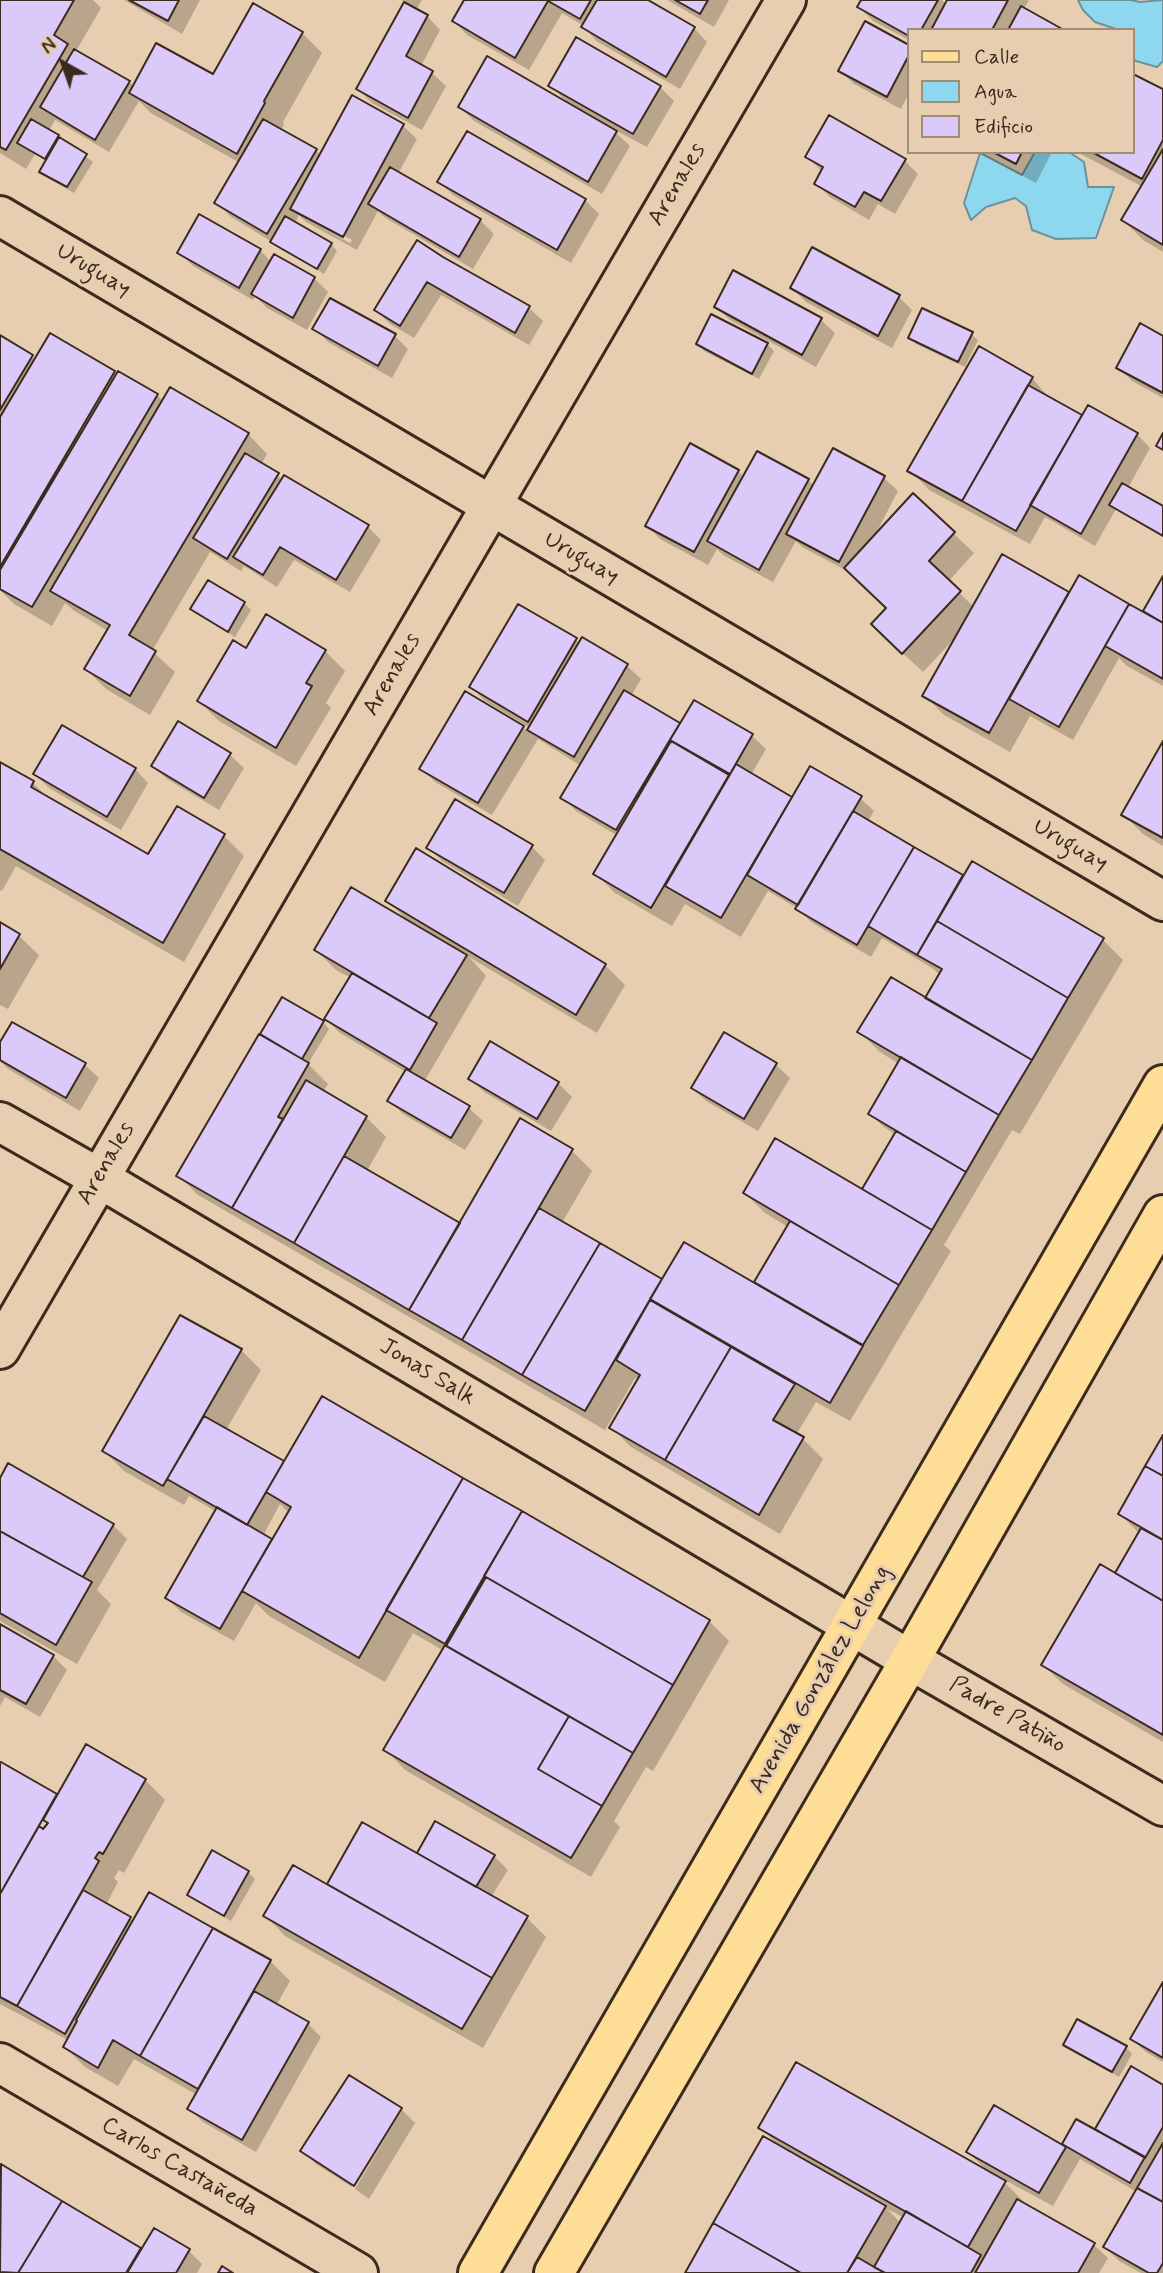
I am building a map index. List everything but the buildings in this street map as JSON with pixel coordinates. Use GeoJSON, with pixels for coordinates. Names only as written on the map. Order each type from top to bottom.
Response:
{"type":"FeatureCollection","features":[{"type":"Feature","properties":{"kind":"main road","name":"Avenida González Lelong"},"geometry":{"type":"LineString","coordinates":[[478,2273],[1163,1085]]}},
{"type":"Feature","properties":{"kind":"main road"},"geometry":{"type":"LineString","coordinates":[[554,2273],[910,1660],[1163,1215]]}},
{"type":"Feature","properties":{"kind":"street","name":"Arenales"},"geometry":{"type":"LineString","coordinates":[[0,1349],[786,0]]}},
{"type":"Feature","properties":{"kind":"street","name":"Uruguay"},"geometry":{"type":"LineString","coordinates":[[0,216],[1163,901]]}},
{"type":"Feature","properties":{"kind":"street","name":"Jonas Salk"},"geometry":{"type":"LineString","coordinates":[[0,1122],[99,1178],[852,1626]]}},
{"type":"Feature","properties":{"kind":"street","name":"Padre Patiño"},"geometry":{"type":"LineString","coordinates":[[852,1626],[1163,1806]]}},
{"type":"Feature","properties":{"kind":"street","name":"Carlos Castañeda"},"geometry":{"type":"LineString","coordinates":[[0,2063],[358,2273]]}},
{"type":"Feature","properties":{"kind":"water"},"geometry":{"type":"Polygon","coordinates":[[[1078,0],[1163,0],[1163,61],[1157,67],[1136,61],[1135,28],[1113,28],[1095,22],[1083,10],[1078,0]]]}},
{"type":"Feature","properties":{"kind":"water"},"geometry":{"type":"Polygon","coordinates":[[[980,154],[1022,175],[1034,154],[1072,154],[1084,162],[1088,187],[1114,187],[1096,238],[1056,239],[1032,230],[1026,206],[1015,198],[986,207],[971,220],[964,203],[980,154]]]}}]}
